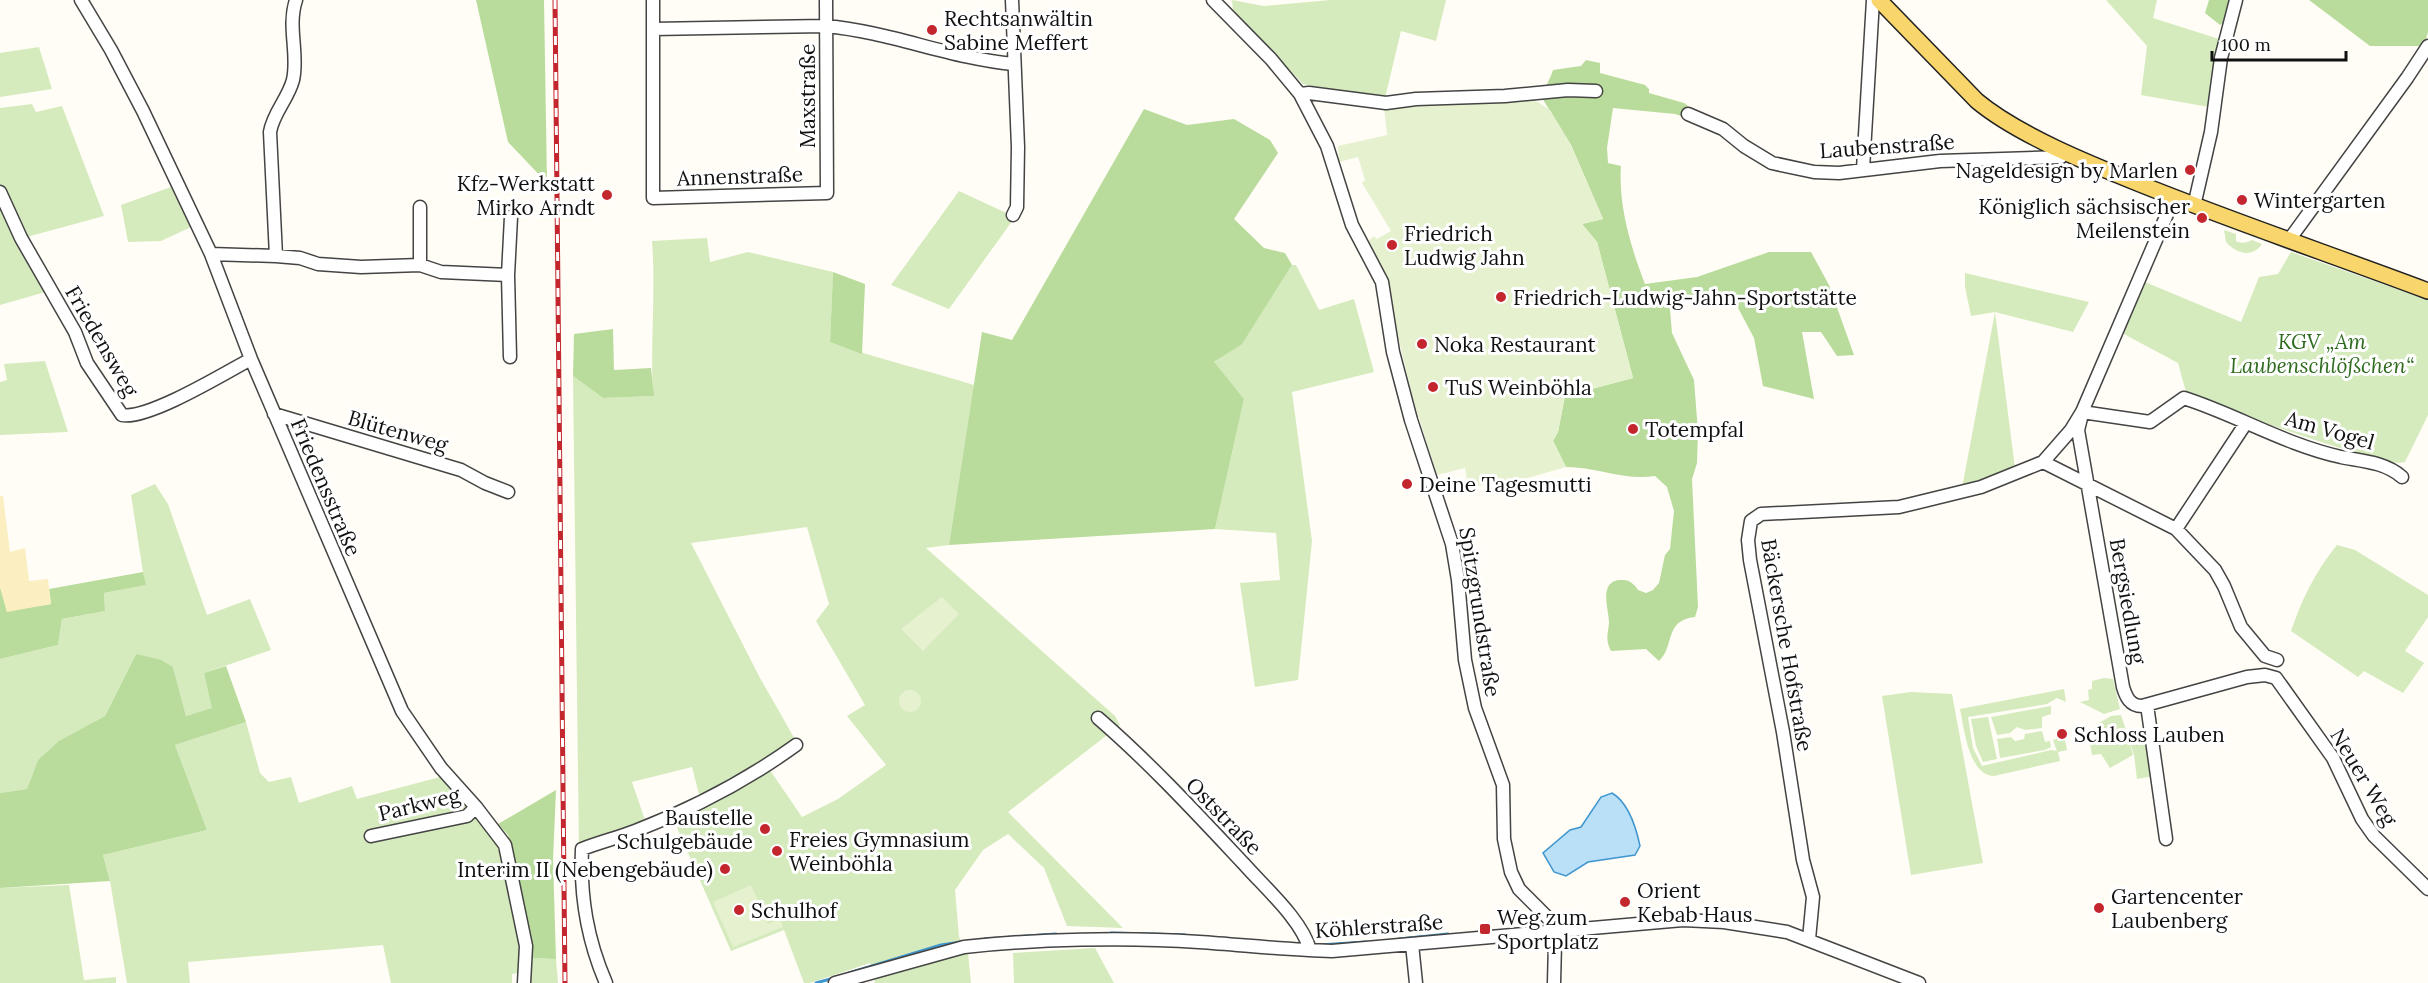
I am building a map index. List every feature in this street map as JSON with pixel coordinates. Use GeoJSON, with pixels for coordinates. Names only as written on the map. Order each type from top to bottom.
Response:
{"type":"FeatureCollection","features":[{"type":"Feature","properties":{"kind":"main road"},"geometry":{"type":"LineString","coordinates":[[1879,0],[1987,109],[2065,152],[2194,206],[2428,291]]}},
{"type":"Feature","properties":{"kind":"street","name":"Friedensstraße"},"geometry":{"type":"LineString","coordinates":[[81,0],[111,50],[143,111],[211,254],[251,359],[402,711],[441,768],[505,844],[526,946],[524,983]]}},
{"type":"Feature","properties":{"kind":"street"},"geometry":{"type":"LineString","coordinates":[[276,256],[270,132],[274,116],[292,82],[294,69],[292,10],[296,0]]}},
{"type":"Feature","properties":{"kind":"street"},"geometry":{"type":"LineString","coordinates":[[653,0],[653,29],[826,26],[854,28],[920,46],[1013,64]]}},
{"type":"Feature","properties":{"kind":"street","name":"Maxstraße"},"geometry":{"type":"LineString","coordinates":[[826,0],[827,193]]}},
{"type":"Feature","properties":{"kind":"street"},"geometry":{"type":"LineString","coordinates":[[1012,0],[1018,147],[1017,207],[1013,215]]}},
{"type":"Feature","properties":{"kind":"street","name":"Spitzgrundstraße"},"geometry":{"type":"LineString","coordinates":[[1213,0],[1272,59],[1300,94],[1327,146],[1352,225],[1384,287],[1395,359],[1452,544],[1468,676],[1475,708],[1503,785],[1504,839],[1512,877],[1519,889],[1550,920],[1554,930]]}},
{"type":"Feature","properties":{"kind":"street"},"geometry":{"type":"LineString","coordinates":[[1863,169],[1873,0]]}},
{"type":"Feature","properties":{"kind":"street"},"geometry":{"type":"LineString","coordinates":[[2194,206],[2211,132],[2221,58],[2236,0]]}},
{"type":"Feature","properties":{"kind":"street","name":"Annenstraße"},"geometry":{"type":"LineString","coordinates":[[653,29],[653,198],[827,193]]}},
{"type":"Feature","properties":{"kind":"street"},"geometry":{"type":"LineString","coordinates":[[2289,240],[2408,78],[2428,46]]}},
{"type":"Feature","properties":{"kind":"street"},"geometry":{"type":"LineString","coordinates":[[1300,94],[1309,93],[1386,103],[1416,99],[1568,90],[1596,91]]}},
{"type":"Feature","properties":{"kind":"street","name":"Laubenstraße"},"geometry":{"type":"LineString","coordinates":[[1688,114],[1723,129],[1756,154],[1787,168],[1829,174],[1940,161],[2061,157],[2065,152]]}},
{"type":"Feature","properties":{"kind":"street","name":"Friedensweg"},"geometry":{"type":"LineString","coordinates":[[0,192],[21,238],[75,332],[87,363],[122,415],[142,414],[251,359]]}},
{"type":"Feature","properties":{"kind":"street","name":"Bäckersche Hofstraße"},"geometry":{"type":"LineString","coordinates":[[1809,939],[1813,897],[1803,860],[1783,732],[1750,560],[1748,540],[1751,521],[1761,514],[1913,505],[1981,487],[2043,462],[2071,430],[2082,412],[2174,198]]}},
{"type":"Feature","properties":{"kind":"street"},"geometry":{"type":"LineString","coordinates":[[420,207],[420,265]]}},
{"type":"Feature","properties":{"kind":"street"},"geometry":{"type":"LineString","coordinates":[[510,357],[508,275],[511,217]]}},
{"type":"Feature","properties":{"kind":"street"},"geometry":{"type":"LineString","coordinates":[[211,254],[300,258],[318,264],[361,267],[420,265],[441,272],[508,275]]}},
{"type":"Feature","properties":{"kind":"street","name":"Am Vogel"},"geometry":{"type":"LineString","coordinates":[[2082,412],[2150,422],[2184,398],[2308,448],[2388,467],[2402,477]]}},
{"type":"Feature","properties":{"kind":"street"},"geometry":{"type":"LineString","coordinates":[[2082,412],[2078,430],[2089,486]]}},
{"type":"Feature","properties":{"kind":"street","name":"Blütenweg"},"geometry":{"type":"LineString","coordinates":[[274,414],[461,470],[508,492]]}},
{"type":"Feature","properties":{"kind":"street"},"geometry":{"type":"LineString","coordinates":[[2176,529],[2246,423]]}},
{"type":"Feature","properties":{"kind":"street"},"geometry":{"type":"LineString","coordinates":[[2043,462],[2176,529],[2215,570],[2241,627],[2265,656],[2277,660]]}},
{"type":"Feature","properties":{"kind":"street","name":"Bergsiedlung"},"geometry":{"type":"LineString","coordinates":[[2089,486],[2123,687],[2132,704],[2147,705]]}},
{"type":"Feature","properties":{"kind":"street","name":"Neuer Weg"},"geometry":{"type":"LineString","coordinates":[[2147,705],[2247,678],[2265,675],[2276,678],[2333,758],[2368,828],[2428,889]]}},
{"type":"Feature","properties":{"kind":"street"},"geometry":{"type":"LineString","coordinates":[[2147,705],[2166,839]]}},
{"type":"Feature","properties":{"kind":"street","name":"Oststraße"},"geometry":{"type":"LineString","coordinates":[[1098,718],[1185,802],[1269,892],[1306,937],[1310,951]]}},
{"type":"Feature","properties":{"kind":"street"},"geometry":{"type":"LineString","coordinates":[[606,983],[595,956],[583,904],[582,849],[634,831],[707,800],[760,771],[796,744]]}},
{"type":"Feature","properties":{"kind":"street","name":"Parkweg"},"geometry":{"type":"LineString","coordinates":[[370,836],[467,816],[476,807]]}},
{"type":"Feature","properties":{"kind":"street","name":"Köhlerstraße"},"geometry":{"type":"LineString","coordinates":[[835,983],[943,952],[985,945],[1085,940],[1198,942],[1332,951],[1683,920],[1764,927],[1809,939],[1919,983]]}},
{"type":"Feature","properties":{"kind":"street"},"geometry":{"type":"LineString","coordinates":[[1554,930],[1554,983]]}},
{"type":"Feature","properties":{"kind":"street"},"geometry":{"type":"LineString","coordinates":[[1412,944],[1416,983]]}},
{"type":"Feature","properties":{"kind":"green space"},"geometry":{"type":"Polygon","coordinates":[[[476,0],[544,0],[547,183],[508,142],[476,0]]]}},
{"type":"Feature","properties":{"kind":"green space"},"geometry":{"type":"Polygon","coordinates":[[[1232,0],[1264,6],[1330,0],[1446,0],[1436,41],[1401,31],[1385,98],[1345,93],[1303,84],[1233,10],[1232,0]]]}},
{"type":"Feature","properties":{"kind":"green space"},"geometry":{"type":"Polygon","coordinates":[[[2106,0],[2157,0],[2153,18],[2219,39],[2209,107],[2141,95],[2147,46],[2106,0]]]}},
{"type":"Feature","properties":{"kind":"green space"},"geometry":{"type":"Polygon","coordinates":[[[2209,0],[2233,0],[2227,21],[2220,25],[2205,13],[2209,0]]]}},
{"type":"Feature","properties":{"kind":"green space"},"geometry":{"type":"Polygon","coordinates":[[[2309,0],[2428,0],[2428,32],[2424,46],[2370,46],[2309,0]]]}},
{"type":"Feature","properties":{"kind":"green space"},"geometry":{"type":"Polygon","coordinates":[[[39,47],[52,89],[0,97],[0,53],[39,47]]]}},
{"type":"Feature","properties":{"kind":"green space"},"geometry":{"type":"Polygon","coordinates":[[[1586,60],[1600,63],[1600,73],[1645,85],[1649,93],[1684,103],[1691,108],[1687,118],[1675,114],[1613,108],[1607,148],[1608,163],[1621,166],[1622,196],[1627,226],[1645,284],[1697,277],[1769,252],[1811,252],[1829,285],[1854,355],[1837,356],[1821,332],[1802,332],[1814,399],[1763,386],[1754,338],[1736,304],[1669,298],[1672,333],[1694,380],[1698,432],[1697,463],[1692,479],[1698,607],[1695,617],[1685,619],[1674,628],[1664,655],[1659,661],[1646,649],[1611,651],[1607,640],[1609,623],[1606,596],[1610,584],[1615,581],[1628,581],[1638,590],[1646,593],[1653,590],[1659,583],[1665,555],[1670,549],[1674,511],[1667,487],[1655,476],[1633,477],[1566,467],[1553,441],[1558,432],[1565,396],[1633,378],[1597,242],[1582,224],[1603,219],[1571,145],[1542,98],[1553,70],[1581,66],[1586,60]]]}},
{"type":"Feature","properties":{"kind":"green space","name":"Friedrich-Ludwig-Jahn-Sportstätte"},"geometry":{"type":"Polygon","coordinates":[[[1533,99],[1550,110],[1571,145],[1603,219],[1582,224],[1597,242],[1633,378],[1565,396],[1558,432],[1553,441],[1566,467],[1514,482],[1468,487],[1465,468],[1437,475],[1412,396],[1394,319],[1388,281],[1367,242],[1374,236],[1377,239],[1391,231],[1362,183],[1365,180],[1358,157],[1339,162],[1338,146],[1387,135],[1384,107],[1418,102],[1533,99]]]}},
{"type":"Feature","properties":{"kind":"green space"},"geometry":{"type":"Polygon","coordinates":[[[32,104],[36,112],[62,106],[104,216],[23,238],[0,187],[0,108],[32,104]]]}},
{"type":"Feature","properties":{"kind":"green space"},"geometry":{"type":"Polygon","coordinates":[[[1144,109],[1187,125],[1234,119],[1270,140],[1278,153],[1234,219],[1264,248],[1285,253],[1292,265],[1242,344],[1214,362],[1244,399],[1215,529],[949,545],[982,332],[1012,340],[1144,109]]]}},
{"type":"Feature","properties":{"kind":"green space"},"geometry":{"type":"Polygon","coordinates":[[[171,187],[191,227],[161,241],[128,242],[121,205],[171,187]]]}},
{"type":"Feature","properties":{"kind":"green space"},"geometry":{"type":"Polygon","coordinates":[[[959,191],[1015,217],[949,309],[891,285],[959,191]]]}},
{"type":"Feature","properties":{"kind":"green space"},"geometry":{"type":"Polygon","coordinates":[[[0,197],[49,291],[0,305],[0,197]]]}},
{"type":"Feature","properties":{"kind":"green space"},"geometry":{"type":"Polygon","coordinates":[[[2224,230],[2236,234],[2238,242],[2244,243],[2252,240],[2262,244],[2249,253],[2239,252],[2226,242],[2224,230]]]}},
{"type":"Feature","properties":{"kind":"green space"},"geometry":{"type":"Polygon","coordinates":[[[707,238],[710,262],[748,252],[833,272],[830,342],[974,385],[949,545],[926,548],[1115,716],[1120,725],[1008,812],[1123,928],[1067,926],[1044,868],[1008,834],[983,850],[955,890],[959,937],[968,953],[971,983],[875,983],[870,963],[804,983],[784,930],[731,951],[674,821],[702,806],[692,767],[632,782],[648,829],[579,854],[573,376],[603,398],[653,396],[652,241],[707,238]],[[807,527],[691,543],[760,678],[796,741],[763,760],[802,817],[838,799],[886,765],[847,716],[865,705],[816,621],[829,604],[807,527]]]}},
{"type":"Feature","properties":{"kind":"green space","name":"KGV „Am Laubenschlößchen“"},"geometry":{"type":"Polygon","coordinates":[[[2291,252],[2428,300],[2428,415],[2405,462],[2397,463],[2366,457],[2224,408],[2186,392],[2178,363],[2122,333],[2145,282],[2241,322],[2259,277],[2278,274],[2291,252]]]}},
{"type":"Feature","properties":{"kind":"green space"},"geometry":{"type":"Polygon","coordinates":[[[1292,265],[1296,265],[1319,310],[1354,299],[1374,372],[1292,392],[1312,541],[1298,680],[1255,687],[1240,583],[1280,580],[1276,533],[1215,529],[1244,399],[1213,363],[1242,343],[1292,265]]]}},
{"type":"Feature","properties":{"kind":"green space"},"geometry":{"type":"Polygon","coordinates":[[[833,272],[865,284],[862,354],[830,342],[833,272]]]}},
{"type":"Feature","properties":{"kind":"green space"},"geometry":{"type":"Polygon","coordinates":[[[1965,273],[2089,302],[2073,332],[1995,312],[1971,316],[1965,287],[1965,273]]]}},
{"type":"Feature","properties":{"kind":"green space"},"geometry":{"type":"Polygon","coordinates":[[[1995,312],[2015,468],[1962,488],[1995,312]]]}},
{"type":"Feature","properties":{"kind":"green space"},"geometry":{"type":"Polygon","coordinates":[[[613,329],[614,370],[651,368],[654,396],[603,398],[573,376],[574,334],[613,329]]]}},
{"type":"Feature","properties":{"kind":"green space"},"geometry":{"type":"Polygon","coordinates":[[[45,361],[68,432],[0,435],[0,382],[7,380],[4,364],[45,361]]]}},
{"type":"Feature","properties":{"kind":"green space"},"geometry":{"type":"Polygon","coordinates":[[[155,484],[168,504],[207,615],[250,599],[271,650],[204,673],[213,708],[186,716],[173,667],[136,654],[105,716],[60,741],[38,760],[27,789],[0,793],[0,659],[58,645],[62,619],[105,611],[104,593],[145,585],[131,495],[155,484]]]}},
{"type":"Feature","properties":{"kind":"green space"},"geometry":{"type":"Polygon","coordinates":[[[2337,545],[2355,550],[2428,595],[2428,617],[2405,651],[2424,663],[2403,693],[2364,671],[2358,677],[2291,631],[2310,586],[2337,545]]]}},
{"type":"Feature","properties":{"kind":"green space"},"geometry":{"type":"Polygon","coordinates":[[[143,572],[146,585],[104,593],[105,611],[62,619],[58,645],[0,659],[0,587],[7,611],[51,604],[49,589],[143,572]]]}},
{"type":"Feature","properties":{"kind":"green space"},"geometry":{"type":"Polygon","coordinates":[[[942,597],[959,614],[923,651],[901,629],[942,597]]]}},
{"type":"Feature","properties":{"kind":"green space"},"geometry":{"type":"Polygon","coordinates":[[[136,654],[161,660],[173,667],[186,716],[212,708],[204,673],[226,666],[246,722],[175,745],[207,830],[103,855],[110,881],[0,888],[0,793],[27,789],[38,760],[59,741],[105,716],[136,654]]]}},
{"type":"Feature","properties":{"kind":"green space"},"geometry":{"type":"Polygon","coordinates":[[[2104,678],[2113,679],[2120,709],[2104,714],[2080,702],[2089,700],[2088,690],[2092,689],[2092,681],[2104,678]]]}},
{"type":"Feature","properties":{"kind":"green space"},"geometry":{"type":"Polygon","coordinates":[[[2064,689],[2066,702],[2057,698],[2047,704],[1968,717],[1973,748],[1982,766],[2051,750],[2057,751],[2053,740],[2057,739],[2058,741],[2065,740],[2067,750],[2058,752],[2060,761],[1994,776],[1986,774],[1979,768],[1969,750],[1960,709],[2064,689]]]}},
{"type":"Feature","properties":{"kind":"green space"},"geometry":{"type":"Polygon","coordinates":[[[910,690],[918,693],[921,701],[918,709],[910,712],[902,709],[899,701],[902,693],[910,690]]]}},
{"type":"Feature","properties":{"kind":"green space"},"geometry":{"type":"Polygon","coordinates":[[[1911,692],[1952,694],[1983,863],[1911,875],[1882,696],[1911,692]]]}},
{"type":"Feature","properties":{"kind":"green space"},"geometry":{"type":"Polygon","coordinates":[[[2051,706],[2051,714],[2042,717],[2042,728],[2025,730],[2017,727],[2010,733],[1997,735],[1991,717],[2051,706]]]}},
{"type":"Feature","properties":{"kind":"green space"},"geometry":{"type":"Polygon","coordinates":[[[2121,715],[2127,733],[2147,730],[2154,776],[2137,779],[2134,755],[2128,737],[2133,755],[2110,768],[2101,754],[2092,755],[2090,743],[2095,742],[2099,723],[2111,716],[2121,715]]]}},
{"type":"Feature","properties":{"kind":"green space"},"geometry":{"type":"Polygon","coordinates":[[[1988,717],[1997,759],[1983,762],[1976,746],[1971,719],[1988,717]]]}},
{"type":"Feature","properties":{"kind":"green space"},"geometry":{"type":"Polygon","coordinates":[[[246,722],[260,773],[269,782],[291,777],[299,803],[352,786],[357,799],[440,777],[500,846],[521,953],[519,973],[512,974],[512,983],[391,983],[383,945],[188,962],[190,983],[127,983],[110,881],[103,855],[207,830],[175,745],[246,722]]]}},
{"type":"Feature","properties":{"kind":"green space"},"geometry":{"type":"Polygon","coordinates":[[[2042,731],[2045,742],[2050,741],[2051,747],[2000,758],[1997,739],[2011,737],[2015,741],[2024,739],[2025,734],[2042,731]]]}},
{"type":"Feature","properties":{"kind":"green space"},"geometry":{"type":"Polygon","coordinates":[[[556,790],[553,860],[556,959],[531,958],[529,937],[508,835],[498,824],[556,790]]]}},
{"type":"Feature","properties":{"kind":"green space"},"geometry":{"type":"Polygon","coordinates":[[[69,885],[84,980],[116,977],[116,983],[0,983],[0,888],[69,885]]]}},
{"type":"Feature","properties":{"kind":"green space","name":"Schulhof"},"geometry":{"type":"Polygon","coordinates":[[[751,885],[768,924],[780,919],[783,927],[733,947],[713,902],[751,885]]]}},
{"type":"Feature","properties":{"kind":"green space"},"geometry":{"type":"Polygon","coordinates":[[[1095,948],[1114,983],[1014,983],[1013,953],[1095,948]]]}},
{"type":"Feature","properties":{"kind":"green space"},"geometry":{"type":"Polygon","coordinates":[[[531,958],[556,959],[558,983],[529,983],[531,958]]]}},
{"type":"Feature","properties":{"kind":"sand"},"geometry":{"type":"Polygon","coordinates":[[[0,496],[3,496],[10,552],[25,548],[29,581],[48,579],[51,604],[7,612],[0,587],[0,496]]]}},
{"type":"Feature","properties":{"kind":"water"},"geometry":{"type":"Polygon","coordinates":[[[1612,793],[1623,803],[1634,824],[1640,846],[1635,855],[1588,862],[1566,876],[1554,872],[1543,853],[1570,830],[1581,827],[1601,797],[1612,793]]]}},
{"type":"Feature","properties":{"kind":"waterway"},"geometry":{"type":"LineString","coordinates":[[1111,933],[1185,935]]}},
{"type":"Feature","properties":{"kind":"waterway"},"geometry":{"type":"LineString","coordinates":[[985,939],[1056,934]]}},
{"type":"Feature","properties":{"kind":"waterway"},"geometry":{"type":"LineString","coordinates":[[1399,939],[1448,934]]}},
{"type":"Feature","properties":{"kind":"waterway"},"geometry":{"type":"LineString","coordinates":[[849,973],[941,945],[961,942]]}},
{"type":"Feature","properties":{"kind":"waterway"},"geometry":{"type":"LineString","coordinates":[[1319,945],[1366,942]]}},
{"type":"Feature","properties":{"kind":"waterway"},"geometry":{"type":"LineString","coordinates":[[816,983],[834,978]]}},
{"type":"Feature","properties":{"kind":"railway"},"geometry":{"type":"LineString","coordinates":[[555,0],[565,983]]}},
{"type":"Feature","properties":{"kind":"place","name":"Rechtsanwältin Sabine Meffert"},"geometry":{"type":"Point","coordinates":[932,30]}},
{"type":"Feature","properties":{"kind":"place","name":"Nageldesign by Marlen"},"geometry":{"type":"Point","coordinates":[2190,170]}},
{"type":"Feature","properties":{"kind":"place","name":"Kfz-Werkstatt Mirko Arndt"},"geometry":{"type":"Point","coordinates":[607,195]}},
{"type":"Feature","properties":{"kind":"place","name":"Wintergarten"},"geometry":{"type":"Point","coordinates":[2242,200]}},
{"type":"Feature","properties":{"kind":"place","name":"Königlich sächsischer Meilenstein"},"geometry":{"type":"Point","coordinates":[2202,218]}},
{"type":"Feature","properties":{"kind":"place","name":"Friedrich Ludwig Jahn"},"geometry":{"type":"Point","coordinates":[1392,245]}},
{"type":"Feature","properties":{"kind":"place","name":"Friedrich-Ludwig-Jahn-Sportstätte"},"geometry":{"type":"Point","coordinates":[1501,297]}},
{"type":"Feature","properties":{"kind":"place","name":"Noka Restaurant"},"geometry":{"type":"Point","coordinates":[1422,344]}},
{"type":"Feature","properties":{"kind":"place","name":"TuS Weinböhla"},"geometry":{"type":"Point","coordinates":[1433,387]}},
{"type":"Feature","properties":{"kind":"place","name":"Totempfal"},"geometry":{"type":"Point","coordinates":[1633,429]}},
{"type":"Feature","properties":{"kind":"place","name":"Deine Tagesmutti"},"geometry":{"type":"Point","coordinates":[1407,484]}},
{"type":"Feature","properties":{"kind":"place","name":"Schloss Lauben"},"geometry":{"type":"Point","coordinates":[2062,734]}},
{"type":"Feature","properties":{"kind":"place","name":"Baustelle Schulgebäude"},"geometry":{"type":"Point","coordinates":[765,829]}},
{"type":"Feature","properties":{"kind":"place","name":"Freies Gymnasium Weinböhla"},"geometry":{"type":"Point","coordinates":[777,851]}},
{"type":"Feature","properties":{"kind":"place","name":"Interim II (Nebengebäude)"},"geometry":{"type":"Point","coordinates":[725,869]}},
{"type":"Feature","properties":{"kind":"place","name":"Orient Kebab Haus"},"geometry":{"type":"Point","coordinates":[1625,902]}},
{"type":"Feature","properties":{"kind":"place","name":"Gartencenter Laubenberg"},"geometry":{"type":"Point","coordinates":[2099,908]}},
{"type":"Feature","properties":{"kind":"place","name":"Schulhof"},"geometry":{"type":"Point","coordinates":[739,910]}},
{"type":"Feature","properties":{"kind":"place","name":"Weg zum Sportplatz"},"geometry":{"type":"Point","coordinates":[1485,929]}}]}
